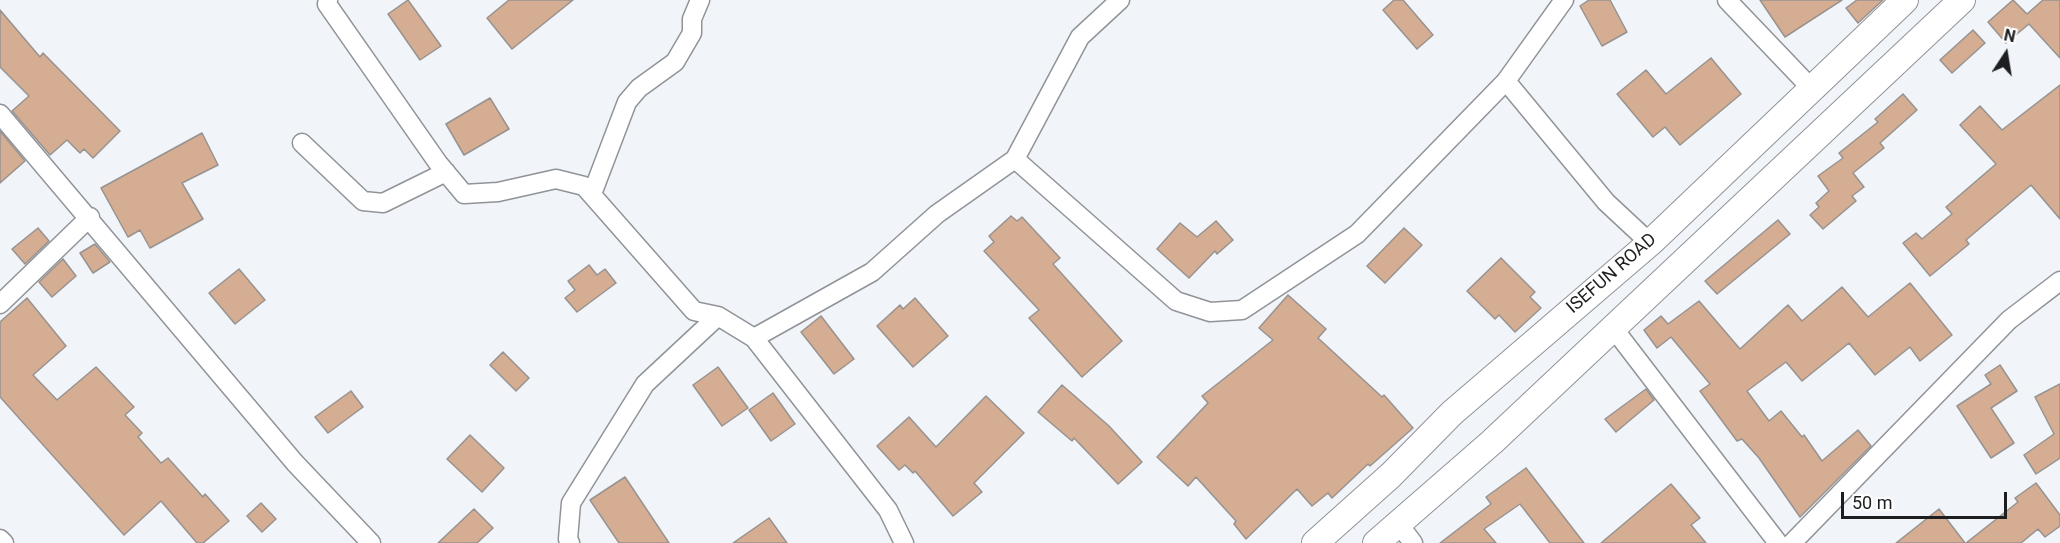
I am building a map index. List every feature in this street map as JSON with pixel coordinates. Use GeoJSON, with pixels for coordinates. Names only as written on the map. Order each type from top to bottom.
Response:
{"type":"FeatureCollection","features":[{"type":"Feature","properties":{"kind":"street"},"geometry":{"type":"LineString","coordinates":[[328,0],[327,4],[464,194],[498,192],[556,179],[584,186],[694,311],[718,316],[754,338],[888,510],[904,543]]}},
{"type":"Feature","properties":{"kind":"street"},"geometry":{"type":"LineString","coordinates":[[592,194],[627,102],[639,88],[675,62],[692,33],[692,19],[700,0]]}},
{"type":"Feature","properties":{"kind":"street"},"geometry":{"type":"LineString","coordinates":[[754,338],[872,272],[937,214],[1015,159],[1080,37],[1120,0]]}},
{"type":"Feature","properties":{"kind":"street"},"geometry":{"type":"LineString","coordinates":[[1015,159],[1176,301],[1210,312],[1242,310],[1357,234],[1506,81],[1564,0]]}},
{"type":"Feature","properties":{"kind":"street"},"geometry":{"type":"LineString","coordinates":[[1727,0],[1813,90]]}},
{"type":"Feature","properties":{"kind":"street","name":"ISEFUN ROAD"},"geometry":{"type":"LineString","coordinates":[[1315,543],[1391,475],[1452,413],[1650,243],[1905,0]]}},
{"type":"Feature","properties":{"kind":"street"},"geometry":{"type":"LineString","coordinates":[[1376,543],[1492,442],[1614,329],[1962,0]]}},
{"type":"Feature","properties":{"kind":"street"},"geometry":{"type":"LineString","coordinates":[[1506,81],[1606,202],[1650,243]]}},
{"type":"Feature","properties":{"kind":"street"},"geometry":{"type":"LineString","coordinates":[[0,114],[90,217],[295,464],[371,543]]}},
{"type":"Feature","properties":{"kind":"street"},"geometry":{"type":"LineString","coordinates":[[302,143],[363,201],[382,203],[395,199],[446,172]]}},
{"type":"Feature","properties":{"kind":"street"},"geometry":{"type":"LineString","coordinates":[[0,304],[90,217]]}},
{"type":"Feature","properties":{"kind":"street"},"geometry":{"type":"LineString","coordinates":[[1792,543],[2009,321],[2060,281]]}},
{"type":"Feature","properties":{"kind":"street"},"geometry":{"type":"LineString","coordinates":[[570,543],[568,539],[571,502],[645,384],[718,316]]}},
{"type":"Feature","properties":{"kind":"street"},"geometry":{"type":"LineString","coordinates":[[1614,329],[1778,543]]}},
{"type":"Feature","properties":{"kind":"street"},"geometry":{"type":"LineString","coordinates":[[1398,523],[1413,543]]}},
{"type":"Feature","properties":{"kind":"street"},"geometry":{"type":"LineString","coordinates":[[0,539],[4,543]]}},
{"type":"Feature","properties":{"kind":"building"},"geometry":{"type":"Polygon","coordinates":[[[408,0],[441,46],[420,60],[388,14],[408,0]]]}},
{"type":"Feature","properties":{"kind":"building"},"geometry":{"type":"Polygon","coordinates":[[[509,0],[573,0],[512,49],[487,18],[509,0]]]}},
{"type":"Feature","properties":{"kind":"building"},"geometry":{"type":"Polygon","coordinates":[[[1394,0],[1403,0],[1433,35],[1417,49],[1383,10],[1394,0]]]}},
{"type":"Feature","properties":{"kind":"building"},"geometry":{"type":"Polygon","coordinates":[[[1589,0],[1610,0],[1627,32],[1602,46],[1580,6],[1589,0]]]}},
{"type":"Feature","properties":{"kind":"building"},"geometry":{"type":"Polygon","coordinates":[[[1760,0],[1842,0],[1785,37],[1760,0]]]}},
{"type":"Feature","properties":{"kind":"building"},"geometry":{"type":"Polygon","coordinates":[[[1857,0],[1883,0],[1858,23],[1846,8],[1857,0]]]}},
{"type":"Feature","properties":{"kind":"building"},"geometry":{"type":"Polygon","coordinates":[[[2013,0],[2027,14],[2043,0],[2060,0],[2060,58],[2029,24],[2006,43],[1988,22],[2013,0]]]}},
{"type":"Feature","properties":{"kind":"building"},"geometry":{"type":"Polygon","coordinates":[[[0,10],[40,57],[43,53],[120,131],[93,158],[84,149],[80,153],[67,140],[50,155],[12,111],[29,96],[0,67],[0,10]]]}},
{"type":"Feature","properties":{"kind":"building"},"geometry":{"type":"Polygon","coordinates":[[[1973,30],[1985,43],[1952,73],[1940,60],[1973,30]]]}},
{"type":"Feature","properties":{"kind":"building"},"geometry":{"type":"Polygon","coordinates":[[[1711,58],[1741,94],[1680,145],[1665,127],[1653,137],[1617,94],[1646,70],[1666,94],[1711,58]]]}},
{"type":"Feature","properties":{"kind":"building"},"geometry":{"type":"Polygon","coordinates":[[[2060,85],[2060,219],[2031,185],[1966,240],[1969,244],[1930,276],[1903,243],[1916,233],[1922,239],[1952,214],[1946,207],[1996,164],[1960,125],[1980,106],[2002,130],[2060,85]]]}},
{"type":"Feature","properties":{"kind":"building"},"geometry":{"type":"Polygon","coordinates":[[[1903,94],[1917,110],[1880,143],[1884,148],[1853,173],[1864,187],[1852,196],[1856,201],[1823,229],[1810,215],[1819,207],[1816,203],[1829,191],[1818,176],[1843,158],[1839,153],[1878,122],[1875,119],[1903,94]]]}},
{"type":"Feature","properties":{"kind":"building"},"geometry":{"type":"Polygon","coordinates":[[[490,98],[509,129],[464,155],[446,124],[490,98]]]}},
{"type":"Feature","properties":{"kind":"building"},"geometry":{"type":"Polygon","coordinates":[[[0,131],[25,161],[0,183],[0,131]]]}},
{"type":"Feature","properties":{"kind":"building"},"geometry":{"type":"Polygon","coordinates":[[[202,133],[218,165],[182,183],[203,219],[150,248],[140,230],[128,237],[101,188],[202,133]]]}},
{"type":"Feature","properties":{"kind":"building"},"geometry":{"type":"Polygon","coordinates":[[[1011,216],[1017,221],[1022,217],[1060,258],[1053,264],[1122,341],[1082,377],[1029,318],[1039,310],[984,251],[994,242],[989,236],[1011,216]]]}},
{"type":"Feature","properties":{"kind":"building"},"geometry":{"type":"Polygon","coordinates":[[[1778,220],[1790,234],[1717,294],[1705,281],[1778,220]]]}},
{"type":"Feature","properties":{"kind":"building"},"geometry":{"type":"Polygon","coordinates":[[[1216,221],[1233,240],[1217,254],[1215,251],[1189,278],[1157,249],[1180,223],[1197,237],[1216,221]]]}},
{"type":"Feature","properties":{"kind":"building"},"geometry":{"type":"Polygon","coordinates":[[[38,228],[49,241],[25,264],[12,249],[38,228]]]}},
{"type":"Feature","properties":{"kind":"building"},"geometry":{"type":"Polygon","coordinates":[[[1404,228],[1422,245],[1385,283],[1367,266],[1404,228]]]}},
{"type":"Feature","properties":{"kind":"building"},"geometry":{"type":"Polygon","coordinates":[[[95,244],[110,262],[93,273],[80,253],[95,244]]]}},
{"type":"Feature","properties":{"kind":"building"},"geometry":{"type":"Polygon","coordinates":[[[1501,258],[1535,292],[1530,297],[1541,308],[1515,332],[1499,315],[1495,319],[1467,291],[1501,258]]]}},
{"type":"Feature","properties":{"kind":"building"},"geometry":{"type":"Polygon","coordinates":[[[63,259],[76,276],[52,297],[39,282],[63,259]]]}},
{"type":"Feature","properties":{"kind":"building"},"geometry":{"type":"Polygon","coordinates":[[[589,265],[597,275],[605,269],[616,283],[577,312],[565,298],[575,290],[568,281],[589,265]]]}},
{"type":"Feature","properties":{"kind":"building"},"geometry":{"type":"Polygon","coordinates":[[[239,269],[265,300],[235,324],[209,293],[239,269]]]}},
{"type":"Feature","properties":{"kind":"building"},"geometry":{"type":"Polygon","coordinates":[[[1910,283],[1952,335],[1920,361],[1910,347],[1875,375],[1849,343],[1802,381],[1786,362],[1747,391],[1769,421],[1781,411],[1802,437],[1804,435],[1822,461],[1858,430],[1871,446],[1800,517],[1759,458],[1742,439],[1737,441],[1700,391],[1710,384],[1671,337],[1657,348],[1644,330],[1661,316],[1668,324],[1699,301],[1740,349],[1788,305],[1802,321],[1842,287],[1868,317],[1910,283]]]}},
{"type":"Feature","properties":{"kind":"building"},"geometry":{"type":"Polygon","coordinates":[[[1288,295],[1326,329],[1318,338],[1382,397],[1384,395],[1413,428],[1370,466],[1368,464],[1332,498],[1328,493],[1312,506],[1297,489],[1246,539],[1234,524],[1236,521],[1196,477],[1188,486],[1157,457],[1208,403],[1202,396],[1273,340],[1259,328],[1288,295]]]}},
{"type":"Feature","properties":{"kind":"building"},"geometry":{"type":"Polygon","coordinates":[[[27,298],[66,346],[33,375],[57,400],[96,367],[134,407],[125,415],[142,433],[138,437],[161,463],[168,458],[203,497],[205,494],[229,521],[203,543],[197,543],[161,501],[124,535],[0,397],[0,322],[27,298]]]}},
{"type":"Feature","properties":{"kind":"building"},"geometry":{"type":"Polygon","coordinates":[[[915,298],[948,336],[913,367],[877,326],[900,305],[903,309],[915,298]]]}},
{"type":"Feature","properties":{"kind":"building"},"geometry":{"type":"Polygon","coordinates":[[[821,316],[854,359],[834,374],[801,332],[821,316]]]}},
{"type":"Feature","properties":{"kind":"building"},"geometry":{"type":"Polygon","coordinates":[[[503,352],[529,378],[516,391],[490,365],[503,352]]]}},
{"type":"Feature","properties":{"kind":"building"},"geometry":{"type":"Polygon","coordinates":[[[2000,365],[2017,391],[1991,408],[2014,443],[1991,458],[1957,406],[1991,384],[1985,375],[2000,365]]]}},
{"type":"Feature","properties":{"kind":"building"},"geometry":{"type":"Polygon","coordinates":[[[718,367],[748,408],[722,426],[693,385],[718,367]]]}},
{"type":"Feature","properties":{"kind":"building"},"geometry":{"type":"Polygon","coordinates":[[[2060,384],[2060,458],[2036,474],[2024,455],[2054,434],[2035,397],[2060,384]]]}},
{"type":"Feature","properties":{"kind":"building"},"geometry":{"type":"Polygon","coordinates":[[[1062,385],[1109,426],[1142,462],[1118,484],[1074,438],[1072,441],[1038,412],[1062,385]]]}},
{"type":"Feature","properties":{"kind":"building"},"geometry":{"type":"Polygon","coordinates":[[[1646,389],[1654,400],[1616,432],[1605,419],[1646,389]]]}},
{"type":"Feature","properties":{"kind":"building"},"geometry":{"type":"Polygon","coordinates":[[[351,391],[363,407],[328,433],[315,417],[351,391]]]}},
{"type":"Feature","properties":{"kind":"building"},"geometry":{"type":"Polygon","coordinates":[[[773,393],[795,424],[771,441],[749,410],[773,393]]]}},
{"type":"Feature","properties":{"kind":"building"},"geometry":{"type":"Polygon","coordinates":[[[986,396],[1024,433],[974,483],[982,492],[953,516],[915,471],[913,473],[905,465],[899,470],[877,446],[909,417],[936,447],[986,396]]]}},
{"type":"Feature","properties":{"kind":"building"},"geometry":{"type":"Polygon","coordinates":[[[470,435],[504,468],[482,492],[447,459],[470,435]]]}},
{"type":"Feature","properties":{"kind":"building"},"geometry":{"type":"Polygon","coordinates":[[[1526,468],[1584,543],[1550,543],[1520,504],[1484,529],[1496,543],[1440,543],[1491,504],[1486,497],[1526,468]]]}},
{"type":"Feature","properties":{"kind":"building"},"geometry":{"type":"Polygon","coordinates":[[[625,477],[669,543],[619,543],[590,500],[625,477]]]}},
{"type":"Feature","properties":{"kind":"building"},"geometry":{"type":"Polygon","coordinates":[[[2036,483],[2060,515],[2060,526],[2045,537],[2038,529],[2021,543],[1966,543],[2018,502],[2015,498],[2036,483]]]}},
{"type":"Feature","properties":{"kind":"building"},"geometry":{"type":"Polygon","coordinates":[[[1671,484],[1700,518],[1691,525],[1706,543],[1601,543],[1671,484]]]}},
{"type":"Feature","properties":{"kind":"building"},"geometry":{"type":"Polygon","coordinates":[[[261,503],[276,519],[262,532],[247,516],[261,503]]]}},
{"type":"Feature","properties":{"kind":"building"},"geometry":{"type":"Polygon","coordinates":[[[474,509],[493,528],[477,543],[438,543],[474,509]]]}},
{"type":"Feature","properties":{"kind":"building"},"geometry":{"type":"Polygon","coordinates":[[[1939,509],[1965,543],[1896,543],[1939,509]]]}},
{"type":"Feature","properties":{"kind":"building"},"geometry":{"type":"Polygon","coordinates":[[[769,518],[787,543],[733,543],[769,518]]]}}]}
